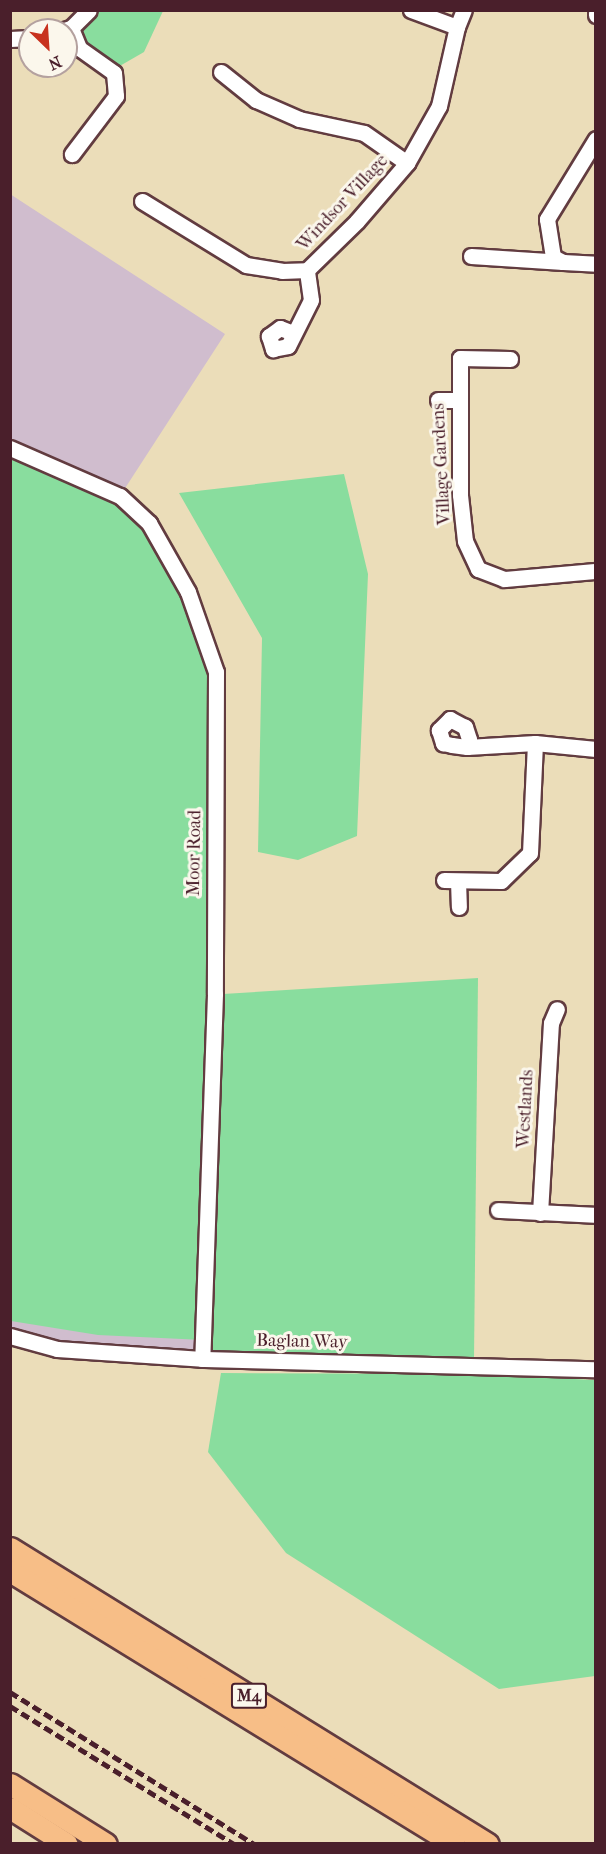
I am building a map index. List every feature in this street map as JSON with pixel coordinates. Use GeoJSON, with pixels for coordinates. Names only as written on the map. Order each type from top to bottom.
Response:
{"type":"FeatureCollection","features":[{"type":"Feature","properties":{"kind":"highway","name":"M4"},"geometry":{"type":"LineString","coordinates":[[10,1548],[488,1844]]}},
{"type":"Feature","properties":{"kind":"highway","name":"M4"},"geometry":{"type":"LineString","coordinates":[[10,1570],[454,1844]]}},
{"type":"Feature","properties":{"kind":"highway"},"geometry":{"type":"LineString","coordinates":[[10,1784],[106,1844]]}},
{"type":"Feature","properties":{"kind":"highway"},"geometry":{"type":"LineString","coordinates":[[10,1808],[67,1844]]}},
{"type":"Feature","properties":{"kind":"street"},"geometry":{"type":"LineString","coordinates":[[411,10],[457,27]]}},
{"type":"Feature","properties":{"kind":"street","name":"Windsor Village"},"geometry":{"type":"LineString","coordinates":[[142,201],[246,265],[282,271],[307,270],[357,221],[407,163],[439,106],[457,27],[464,10]]}},
{"type":"Feature","properties":{"kind":"street"},"geometry":{"type":"LineString","coordinates":[[72,154],[116,96],[114,73],[78,45]]}},
{"type":"Feature","properties":{"kind":"street","name":"Windsor Village"},"geometry":{"type":"LineString","coordinates":[[221,72],[256,100],[299,119],[364,133],[407,163]]}},
{"type":"Feature","properties":{"kind":"street"},"geometry":{"type":"LineString","coordinates":[[563,262],[553,257],[550,249],[547,219],[596,139]]}},
{"type":"Feature","properties":{"kind":"street"},"geometry":{"type":"LineString","coordinates":[[471,256],[596,264]]}},
{"type":"Feature","properties":{"kind":"street","name":"Windsor Village"},"geometry":{"type":"LineString","coordinates":[[293,333],[311,300],[307,270]]}},
{"type":"Feature","properties":{"kind":"street","name":"Village Gardens"},"geometry":{"type":"LineString","coordinates":[[510,359],[460,358],[458,400],[464,530],[478,569],[504,579],[596,571]]}},
{"type":"Feature","properties":{"kind":"street"},"geometry":{"type":"LineString","coordinates":[[438,400],[458,400]]}},
{"type":"Feature","properties":{"kind":"street","name":"Moor Road"},"geometry":{"type":"LineString","coordinates":[[10,448],[120,496],[149,523],[188,592],[216,672],[215,994],[202,1359]]}},
{"type":"Feature","properties":{"kind":"street"},"geometry":{"type":"LineString","coordinates":[[459,907],[451,880],[501,881],[516,871],[530,853],[535,743]]}},
{"type":"Feature","properties":{"kind":"street"},"geometry":{"type":"LineString","coordinates":[[466,747],[535,743],[596,749]]}},
{"type":"Feature","properties":{"kind":"street","name":"Westlands"},"geometry":{"type":"LineString","coordinates":[[540,1213],[551,1023],[557,1009]]}},
{"type":"Feature","properties":{"kind":"street"},"geometry":{"type":"LineString","coordinates":[[498,1210],[596,1215]]}},
{"type":"Feature","properties":{"kind":"street","name":"Baglan Way"},"geometry":{"type":"LineString","coordinates":[[10,1336],[57,1349],[202,1359],[596,1369]]}},
{"type":"Feature","properties":{"kind":"shaded area"},"geometry":{"type":"Polygon","coordinates":[[[10,194],[225,334],[120,496],[202,1359],[11,1336],[10,194]]]}},
{"type":"Feature","properties":{"kind":"green space"},"geometry":{"type":"Polygon","coordinates":[[[99,11],[163,11],[144,52],[118,67],[88,45],[80,28],[99,11]]]}},
{"type":"Feature","properties":{"kind":"green space"},"geometry":{"type":"Polygon","coordinates":[[[11,448],[120,496],[149,523],[216,672],[203,1340],[98,1335],[11,1321],[11,448]]]}},
{"type":"Feature","properties":{"kind":"green space"},"geometry":{"type":"Polygon","coordinates":[[[344,474],[368,574],[357,836],[298,860],[258,852],[262,638],[179,493],[344,474]]]}},
{"type":"Feature","properties":{"kind":"green space"},"geometry":{"type":"Polygon","coordinates":[[[478,978],[474,1359],[210,1354],[223,994],[478,978]]]}},
{"type":"Feature","properties":{"kind":"green space"},"geometry":{"type":"Polygon","coordinates":[[[221,1373],[474,1374],[595,1380],[595,1676],[499,1689],[286,1553],[208,1452],[221,1373]]]}},
{"type":"Feature","properties":{"kind":"railway"},"geometry":{"type":"LineString","coordinates":[[10,1692],[254,1844]]}},
{"type":"Feature","properties":{"kind":"railway"},"geometry":{"type":"LineString","coordinates":[[10,1706],[234,1844]]}}]}
